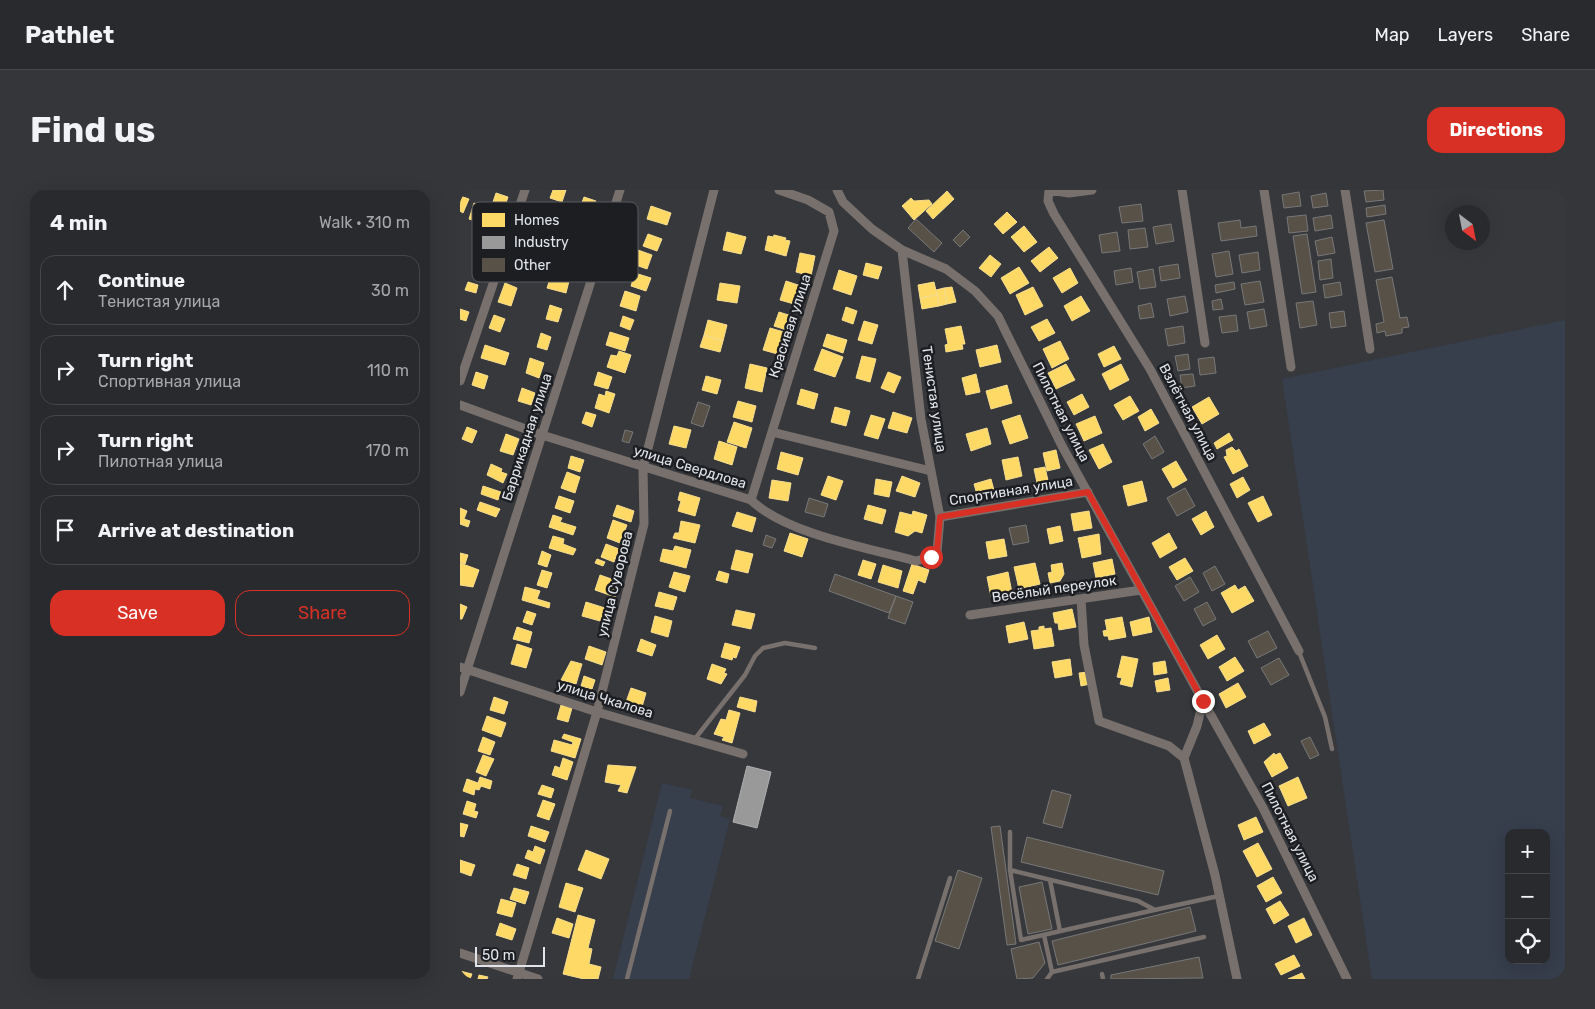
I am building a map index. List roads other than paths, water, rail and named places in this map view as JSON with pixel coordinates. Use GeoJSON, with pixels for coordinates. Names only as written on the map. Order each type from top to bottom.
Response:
{"type":"FeatureCollection","features":[{"type":"Feature","properties":{"kind":"street"},"geometry":{"type":"LineString","coordinates":[[521,202],[525,190]]}},
{"type":"Feature","properties":{"kind":"street","name":"Баррикадная улица"},"geometry":{"type":"LineString","coordinates":[[616,202],[620,190]]}},
{"type":"Feature","properties":{"kind":"street","name":"улица Суворова"},"geometry":{"type":"LineString","coordinates":[[518,976],[597,712],[644,524],[643,468],[714,190]]}},
{"type":"Feature","properties":{"kind":"street","name":"Красивая улица"},"geometry":{"type":"LineString","coordinates":[[751,500],[834,231],[829,212],[808,200],[779,190]]}},
{"type":"Feature","properties":{"kind":"street","name":"Пилотная улица"},"geometry":{"type":"LineString","coordinates":[[837,190],[843,202],[872,229],[902,250],[946,269],[975,291],[998,316],[1088,492],[1263,808],[1347,979]]}},
{"type":"Feature","properties":{"kind":"street"},"geometry":{"type":"LineString","coordinates":[[1049,190],[1069,193],[1092,190]]}},
{"type":"Feature","properties":{"kind":"street","name":"Взлётная улица"},"geometry":{"type":"LineString","coordinates":[[1049,190],[1048,201],[1054,214],[1150,369],[1298,651]]}},
{"type":"Feature","properties":{"kind":"street"},"geometry":{"type":"LineString","coordinates":[[1182,190],[1205,343]]}},
{"type":"Feature","properties":{"kind":"street"},"geometry":{"type":"LineString","coordinates":[[1264,190],[1291,367]]}},
{"type":"Feature","properties":{"kind":"street"},"geometry":{"type":"LineString","coordinates":[[1345,190],[1370,349]]}},
{"type":"Feature","properties":{"kind":"street","name":"Тенистая улица"},"geometry":{"type":"LineString","coordinates":[[902,250],[920,419],[940,517],[937,552]]}},
{"type":"Feature","properties":{"kind":"street"},"geometry":{"type":"LineString","coordinates":[[460,381],[494,282]]}},
{"type":"Feature","properties":{"kind":"street","name":"Баррикадная улица"},"geometry":{"type":"LineString","coordinates":[[460,692],[464,668],[591,282]]}},
{"type":"Feature","properties":{"kind":"street","name":"улица Свердлова"},"geometry":{"type":"LineString","coordinates":[[460,405],[542,435],[643,468],[751,500],[764,512],[812,532],[916,561],[931,557],[937,552]]}},
{"type":"Feature","properties":{"kind":"street"},"geometry":{"type":"LineString","coordinates":[[772,432],[930,470]]}},
{"type":"Feature","properties":{"kind":"street","name":"Спортивная улица"},"geometry":{"type":"LineString","coordinates":[[940,517],[1088,492]]}},
{"type":"Feature","properties":{"kind":"street","name":"Весёлый переулок"},"geometry":{"type":"LineString","coordinates":[[970,616],[1142,590]]}},
{"type":"Feature","properties":{"kind":"street"},"geometry":{"type":"LineString","coordinates":[[1081,600],[1084,645],[1099,721],[1169,746],[1184,758]]}},
{"type":"Feature","properties":{"kind":"street","name":"улица Чкалова"},"geometry":{"type":"LineString","coordinates":[[464,668],[597,712],[743,754]]}},
{"type":"Feature","properties":{"kind":"street"},"geometry":{"type":"LineString","coordinates":[[1203,701],[1197,726],[1184,758],[1219,896],[1237,979]]}},
{"type":"Feature","properties":{"kind":"street"},"geometry":{"type":"LineString","coordinates":[[460,953],[518,976],[538,979]]}},
{"type":"Feature","properties":{"kind":"lane"},"geometry":{"type":"LineString","coordinates":[[694,740],[746,675],[755,656],[763,648],[785,643],[815,648]]}},
{"type":"Feature","properties":{"kind":"lane"},"geometry":{"type":"LineString","coordinates":[[1298,651],[1325,717],[1332,749]]}},
{"type":"Feature","properties":{"kind":"lane"},"geometry":{"type":"LineString","coordinates":[[628,979],[670,811]]}},
{"type":"Feature","properties":{"kind":"lane"},"geometry":{"type":"LineString","coordinates":[[1010,832],[1010,870],[1021,940],[1219,896]]}},
{"type":"Feature","properties":{"kind":"lane"},"geometry":{"type":"LineString","coordinates":[[1010,870],[1138,901],[1155,910]]}},
{"type":"Feature","properties":{"kind":"lane"},"geometry":{"type":"LineString","coordinates":[[918,979],[950,878]]}},
{"type":"Feature","properties":{"kind":"lane"},"geometry":{"type":"LineString","coordinates":[[1050,880],[1060,931]]}},
{"type":"Feature","properties":{"kind":"lane"},"geometry":{"type":"LineString","coordinates":[[1044,935],[1052,972]]}},
{"type":"Feature","properties":{"kind":"lane"},"geometry":{"type":"LineString","coordinates":[[1047,979],[1052,972],[1204,937]]}}]}
